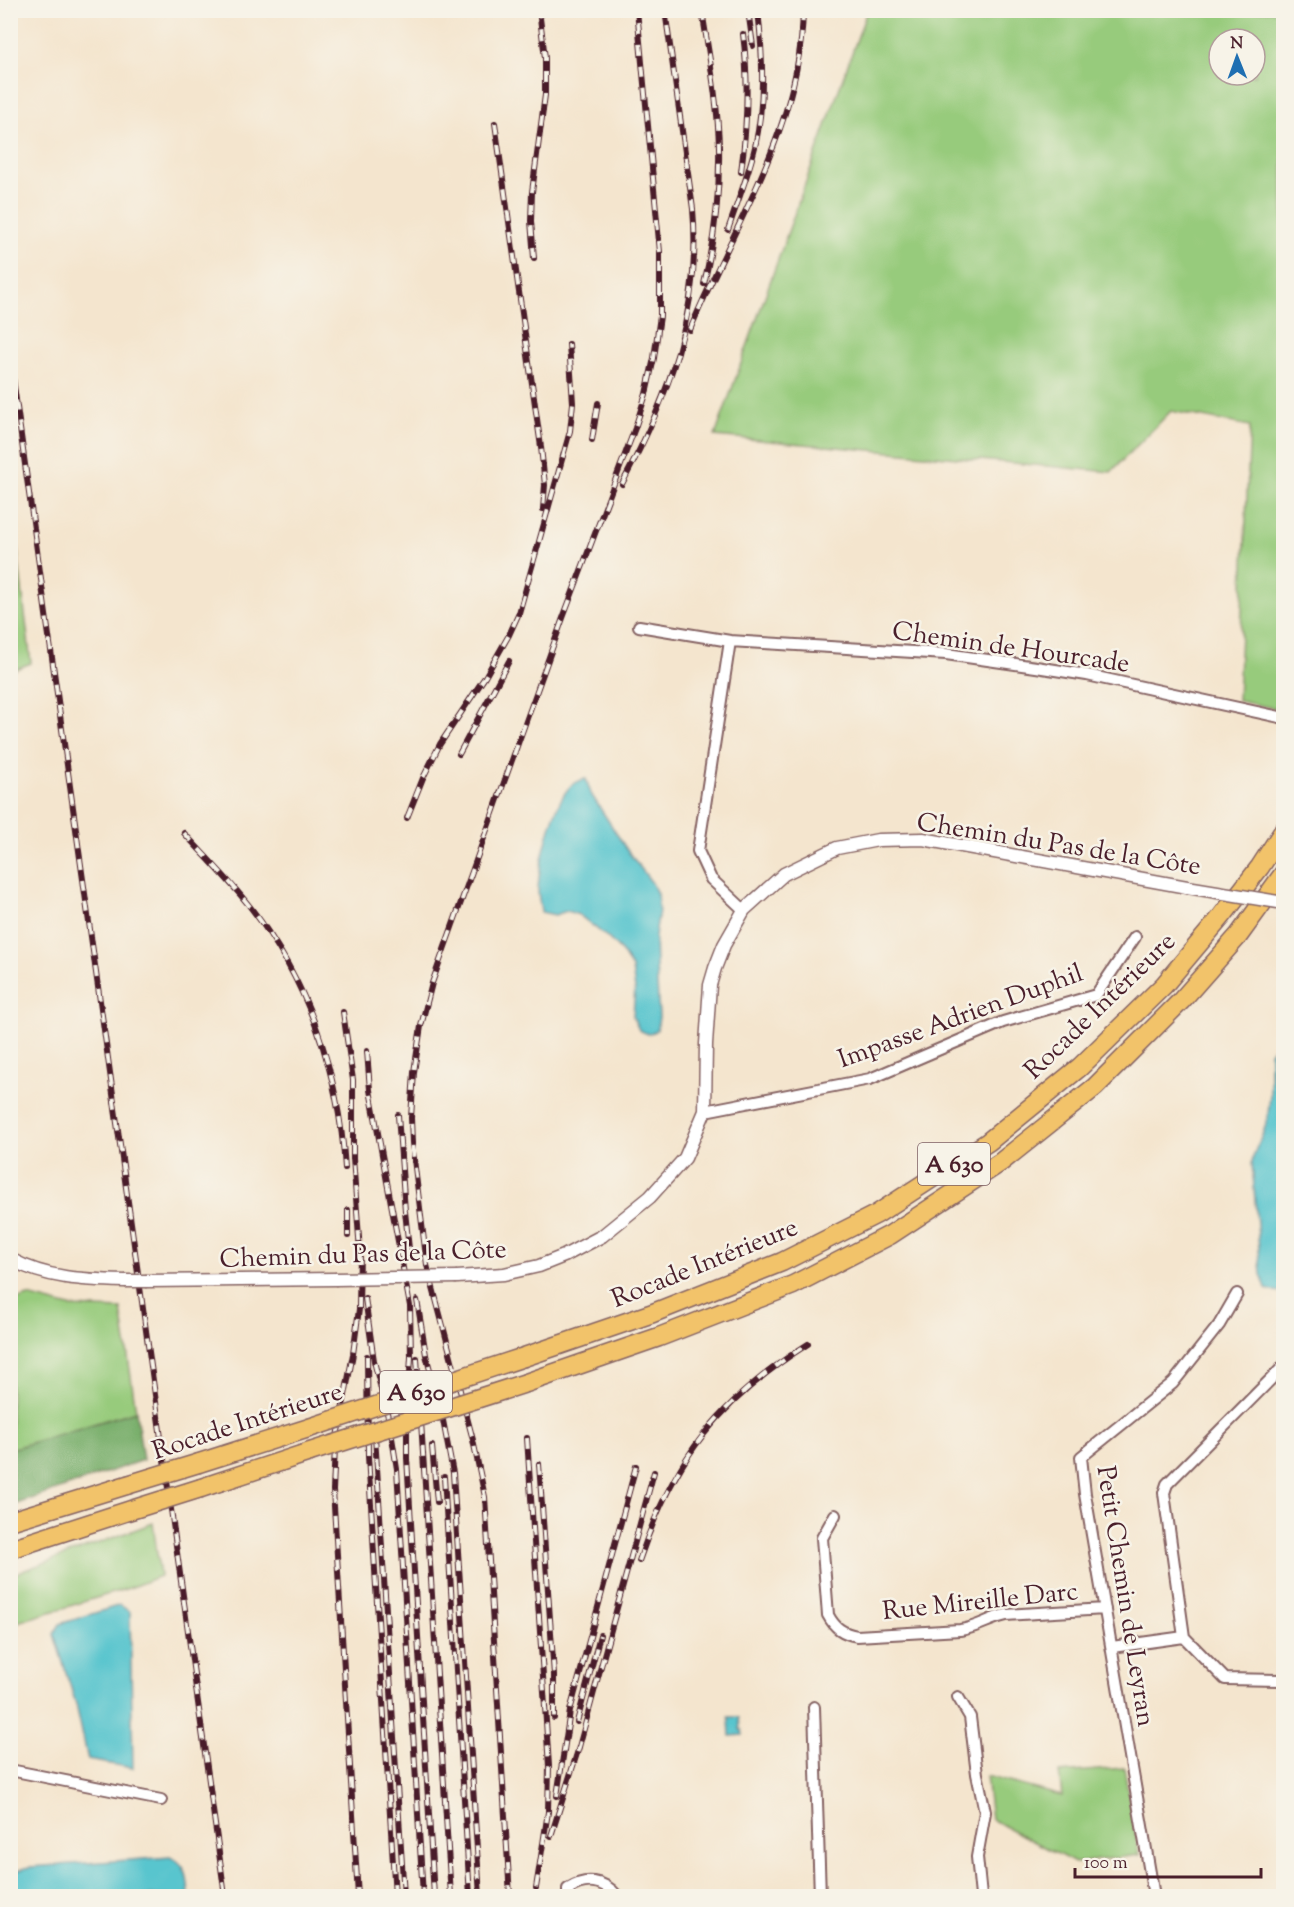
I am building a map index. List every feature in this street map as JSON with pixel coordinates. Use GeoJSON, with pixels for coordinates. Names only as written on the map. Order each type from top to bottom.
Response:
{"type":"FeatureCollection","features":[{"type":"Feature","properties":{"kind":"highway","name":"Rocade Intérieure"},"geometry":{"type":"LineString","coordinates":[[10,1521],[309,1428],[653,1313],[782,1262],[877,1214],[988,1142],[1080,1067],[1164,985],[1229,908],[1284,830]]}},
{"type":"Feature","properties":{"kind":"highway","name":"A 630"},"geometry":{"type":"LineString","coordinates":[[10,1549],[526,1383],[659,1337],[793,1285],[890,1235],[1001,1162],[1095,1087],[1181,1001],[1239,935],[1284,873]]}},
{"type":"Feature","properties":{"kind":"street","name":"Chemin de Hourcade"},"geometry":{"type":"LineString","coordinates":[[639,626],[730,641],[957,656],[1087,675],[1284,718]]}},
{"type":"Feature","properties":{"kind":"street"},"geometry":{"type":"LineString","coordinates":[[730,641],[698,851],[711,879],[744,910]]}},
{"type":"Feature","properties":{"kind":"street","name":"Chemin du Pas de la Côte"},"geometry":{"type":"LineString","coordinates":[[10,1259],[29,1268],[59,1277],[92,1281],[167,1281],[457,1277],[504,1274],[539,1266],[564,1256],[602,1236],[650,1197],[685,1158],[705,1111],[710,985],[724,945],[744,910],[784,874],[837,848],[878,840],[923,839],[1284,903]]}},
{"type":"Feature","properties":{"kind":"street","name":"Impasse Adrien Duphil"},"geometry":{"type":"LineString","coordinates":[[705,1111],[870,1079],[1003,1022],[1096,994],[1135,937]]}},
{"type":"Feature","properties":{"kind":"street","name":"Petit Chemin de Leyran"},"geometry":{"type":"LineString","coordinates":[[1154,1896],[1085,1494],[1081,1457],[1173,1383],[1219,1325],[1237,1294]]}},
{"type":"Feature","properties":{"kind":"street"},"geometry":{"type":"LineString","coordinates":[[1284,1366],[1167,1484],[1164,1493],[1184,1637],[1225,1679],[1284,1680]]}},
{"type":"Feature","properties":{"kind":"street","name":"Rue Mireille Darc"},"geometry":{"type":"LineString","coordinates":[[835,1515],[822,1538],[828,1615],[833,1625],[847,1634],[857,1636],[971,1629],[1006,1615],[1106,1610]]}},
{"type":"Feature","properties":{"kind":"street"},"geometry":{"type":"LineString","coordinates":[[1112,1647],[1184,1637]]}},
{"type":"Feature","properties":{"kind":"street"},"geometry":{"type":"LineString","coordinates":[[958,1697],[970,1717],[977,1774],[985,1812],[977,1857],[981,1896]]}},
{"type":"Feature","properties":{"kind":"street"},"geometry":{"type":"LineString","coordinates":[[814,1707],[820,1896]]}},
{"type":"Feature","properties":{"kind":"street"},"geometry":{"type":"LineString","coordinates":[[10,1770],[161,1800]]}},
{"type":"Feature","properties":{"kind":"street"},"geometry":{"type":"LineString","coordinates":[[568,1896],[568,1889],[579,1882],[599,1882],[617,1896]]}},
{"type":"Feature","properties":{"kind":"green space"},"geometry":{"type":"Polygon","coordinates":[[[867,11],[1283,11],[1283,710],[1238,701],[1250,426],[1171,411],[1111,472],[715,436],[867,11]]]}},
{"type":"Feature","properties":{"kind":"green space"},"geometry":{"type":"Polygon","coordinates":[[[10,490],[31,663],[11,671],[10,671],[10,490]]]}},
{"type":"Feature","properties":{"kind":"green space"},"geometry":{"type":"Polygon","coordinates":[[[28,1296],[70,1307],[121,1309],[136,1411],[11,1449],[10,1302],[28,1296]]]}},
{"type":"Feature","properties":{"kind":"green space"},"geometry":{"type":"Polygon","coordinates":[[[136,1411],[143,1460],[11,1506],[11,1449],[136,1411]]]}},
{"type":"Feature","properties":{"kind":"green space"},"geometry":{"type":"Polygon","coordinates":[[[153,1523],[160,1576],[129,1588],[11,1624],[11,1575],[153,1523]]]}},
{"type":"Feature","properties":{"kind":"green space"},"geometry":{"type":"Polygon","coordinates":[[[1124,1768],[1139,1855],[1075,1863],[991,1819],[986,1776],[1062,1796],[1059,1773],[1124,1768]]]}},
{"type":"Feature","properties":{"kind":"water"},"geometry":{"type":"Polygon","coordinates":[[[586,779],[591,794],[627,850],[652,883],[657,894],[659,910],[655,936],[659,1017],[657,1030],[648,1034],[639,1030],[633,1016],[635,989],[632,968],[622,952],[579,915],[567,911],[555,915],[541,912],[538,892],[539,878],[554,817],[566,792],[575,783],[586,779]]]}},
{"type":"Feature","properties":{"kind":"water"},"geometry":{"type":"Polygon","coordinates":[[[1284,1047],[1284,1292],[1266,1289],[1261,1274],[1252,1162],[1264,1131],[1269,1109],[1270,1052],[1284,1047]]]}},
{"type":"Feature","properties":{"kind":"water"},"geometry":{"type":"Polygon","coordinates":[[[120,1605],[130,1612],[133,1768],[88,1760],[76,1704],[54,1634],[60,1624],[120,1605]]]}},
{"type":"Feature","properties":{"kind":"water"},"geometry":{"type":"Polygon","coordinates":[[[729,1717],[739,1717],[740,1730],[743,1735],[730,1736],[729,1717]]]}},
{"type":"Feature","properties":{"kind":"water"},"geometry":{"type":"Polygon","coordinates":[[[171,1857],[184,1869],[189,1896],[11,1896],[11,1875],[30,1867],[171,1857]]]}},
{"type":"Feature","properties":{"kind":"railway"},"geometry":{"type":"LineString","coordinates":[[534,258],[531,221],[532,192],[545,95],[545,58],[539,10]]}},
{"type":"Feature","properties":{"kind":"railway"},"geometry":{"type":"LineString","coordinates":[[510,1896],[485,1497],[473,1440],[427,1265],[412,1143],[414,1072],[421,1026],[432,983],[563,618],[635,428],[654,358],[660,316],[660,252],[637,10]]}},
{"type":"Feature","properties":{"kind":"railway"},"geometry":{"type":"LineString","coordinates":[[622,484],[654,419],[667,385],[687,317],[692,282],[693,209],[665,10]]}},
{"type":"Feature","properties":{"kind":"railway"},"geometry":{"type":"LineString","coordinates":[[702,10],[715,96],[719,147],[716,217],[704,284]]}},
{"type":"Feature","properties":{"kind":"railway"},"geometry":{"type":"LineString","coordinates":[[748,10],[753,46]]}},
{"type":"Feature","properties":{"kind":"railway"},"geometry":{"type":"LineString","coordinates":[[728,230],[749,168],[758,130],[762,79],[758,10]]}},
{"type":"Feature","properties":{"kind":"railway"},"geometry":{"type":"LineString","coordinates":[[690,330],[762,175],[778,135],[791,95],[799,53],[803,10]]}},
{"type":"Feature","properties":{"kind":"railway"},"geometry":{"type":"LineString","coordinates":[[741,172],[746,103],[743,34]]}},
{"type":"Feature","properties":{"kind":"railway"},"geometry":{"type":"LineString","coordinates":[[495,123],[541,447],[545,485],[543,509]]}},
{"type":"Feature","properties":{"kind":"railway"},"geometry":{"type":"LineString","coordinates":[[407,818],[440,744],[485,677],[519,613],[570,431],[573,403],[569,344]]}},
{"type":"Feature","properties":{"kind":"railway"},"geometry":{"type":"LineString","coordinates":[[10,357],[225,1896]]}},
{"type":"Feature","properties":{"kind":"railway"},"geometry":{"type":"LineString","coordinates":[[592,440],[598,403]]}},
{"type":"Feature","properties":{"kind":"railway"},"geometry":{"type":"LineString","coordinates":[[459,754],[509,661]]}},
{"type":"Feature","properties":{"kind":"railway"},"geometry":{"type":"LineString","coordinates":[[184,833],[251,908],[271,937],[305,998],[328,1064],[342,1133],[345,1168]]}},
{"type":"Feature","properties":{"kind":"railway"},"geometry":{"type":"LineString","coordinates":[[343,1012],[353,1080],[353,1158],[360,1251],[359,1309],[335,1447],[333,1490],[358,1896]]}},
{"type":"Feature","properties":{"kind":"railway"},"geometry":{"type":"LineString","coordinates":[[367,1051],[370,1090],[410,1306],[411,1357],[407,1458],[434,1896]]}},
{"type":"Feature","properties":{"kind":"railway"},"geometry":{"type":"LineString","coordinates":[[398,1115],[409,1249]]}},
{"type":"Feature","properties":{"kind":"railway"},"geometry":{"type":"LineString","coordinates":[[348,1210],[348,1236]]}},
{"type":"Feature","properties":{"kind":"railway"},"geometry":{"type":"LineString","coordinates":[[365,1298],[374,1361],[390,1425],[397,1469],[423,1896]]}},
{"type":"Feature","properties":{"kind":"railway"},"geometry":{"type":"LineString","coordinates":[[417,1300],[426,1355],[442,1415],[453,1473],[480,1896]]}},
{"type":"Feature","properties":{"kind":"railway"},"geometry":{"type":"LineString","coordinates":[[639,1561],[667,1492],[702,1436],[748,1388],[808,1344]]}},
{"type":"Feature","properties":{"kind":"railway"},"geometry":{"type":"LineString","coordinates":[[367,1356],[368,1456],[395,1896]]}},
{"type":"Feature","properties":{"kind":"railway"},"geometry":{"type":"LineString","coordinates":[[417,1358],[451,1896]]}},
{"type":"Feature","properties":{"kind":"railway"},"geometry":{"type":"LineString","coordinates":[[375,1436],[404,1896]]}},
{"type":"Feature","properties":{"kind":"railway"},"geometry":{"type":"LineString","coordinates":[[527,1438],[549,1766],[548,1812],[536,1888]]}},
{"type":"Feature","properties":{"kind":"railway"},"geometry":{"type":"LineString","coordinates":[[432,1446],[437,1502]]}},
{"type":"Feature","properties":{"kind":"railway"},"geometry":{"type":"LineString","coordinates":[[539,1464],[554,1675],[554,1718]]}},
{"type":"Feature","properties":{"kind":"railway"},"geometry":{"type":"LineString","coordinates":[[557,1796],[570,1711],[636,1466]]}},
{"type":"Feature","properties":{"kind":"railway"},"geometry":{"type":"LineString","coordinates":[[551,1836],[579,1747],[654,1472]]}},
{"type":"Feature","properties":{"kind":"railway"},"geometry":{"type":"LineString","coordinates":[[444,1477],[470,1896]]}},
{"type":"Feature","properties":{"kind":"railway"},"geometry":{"type":"LineString","coordinates":[[577,1722],[600,1635]]}}]}
